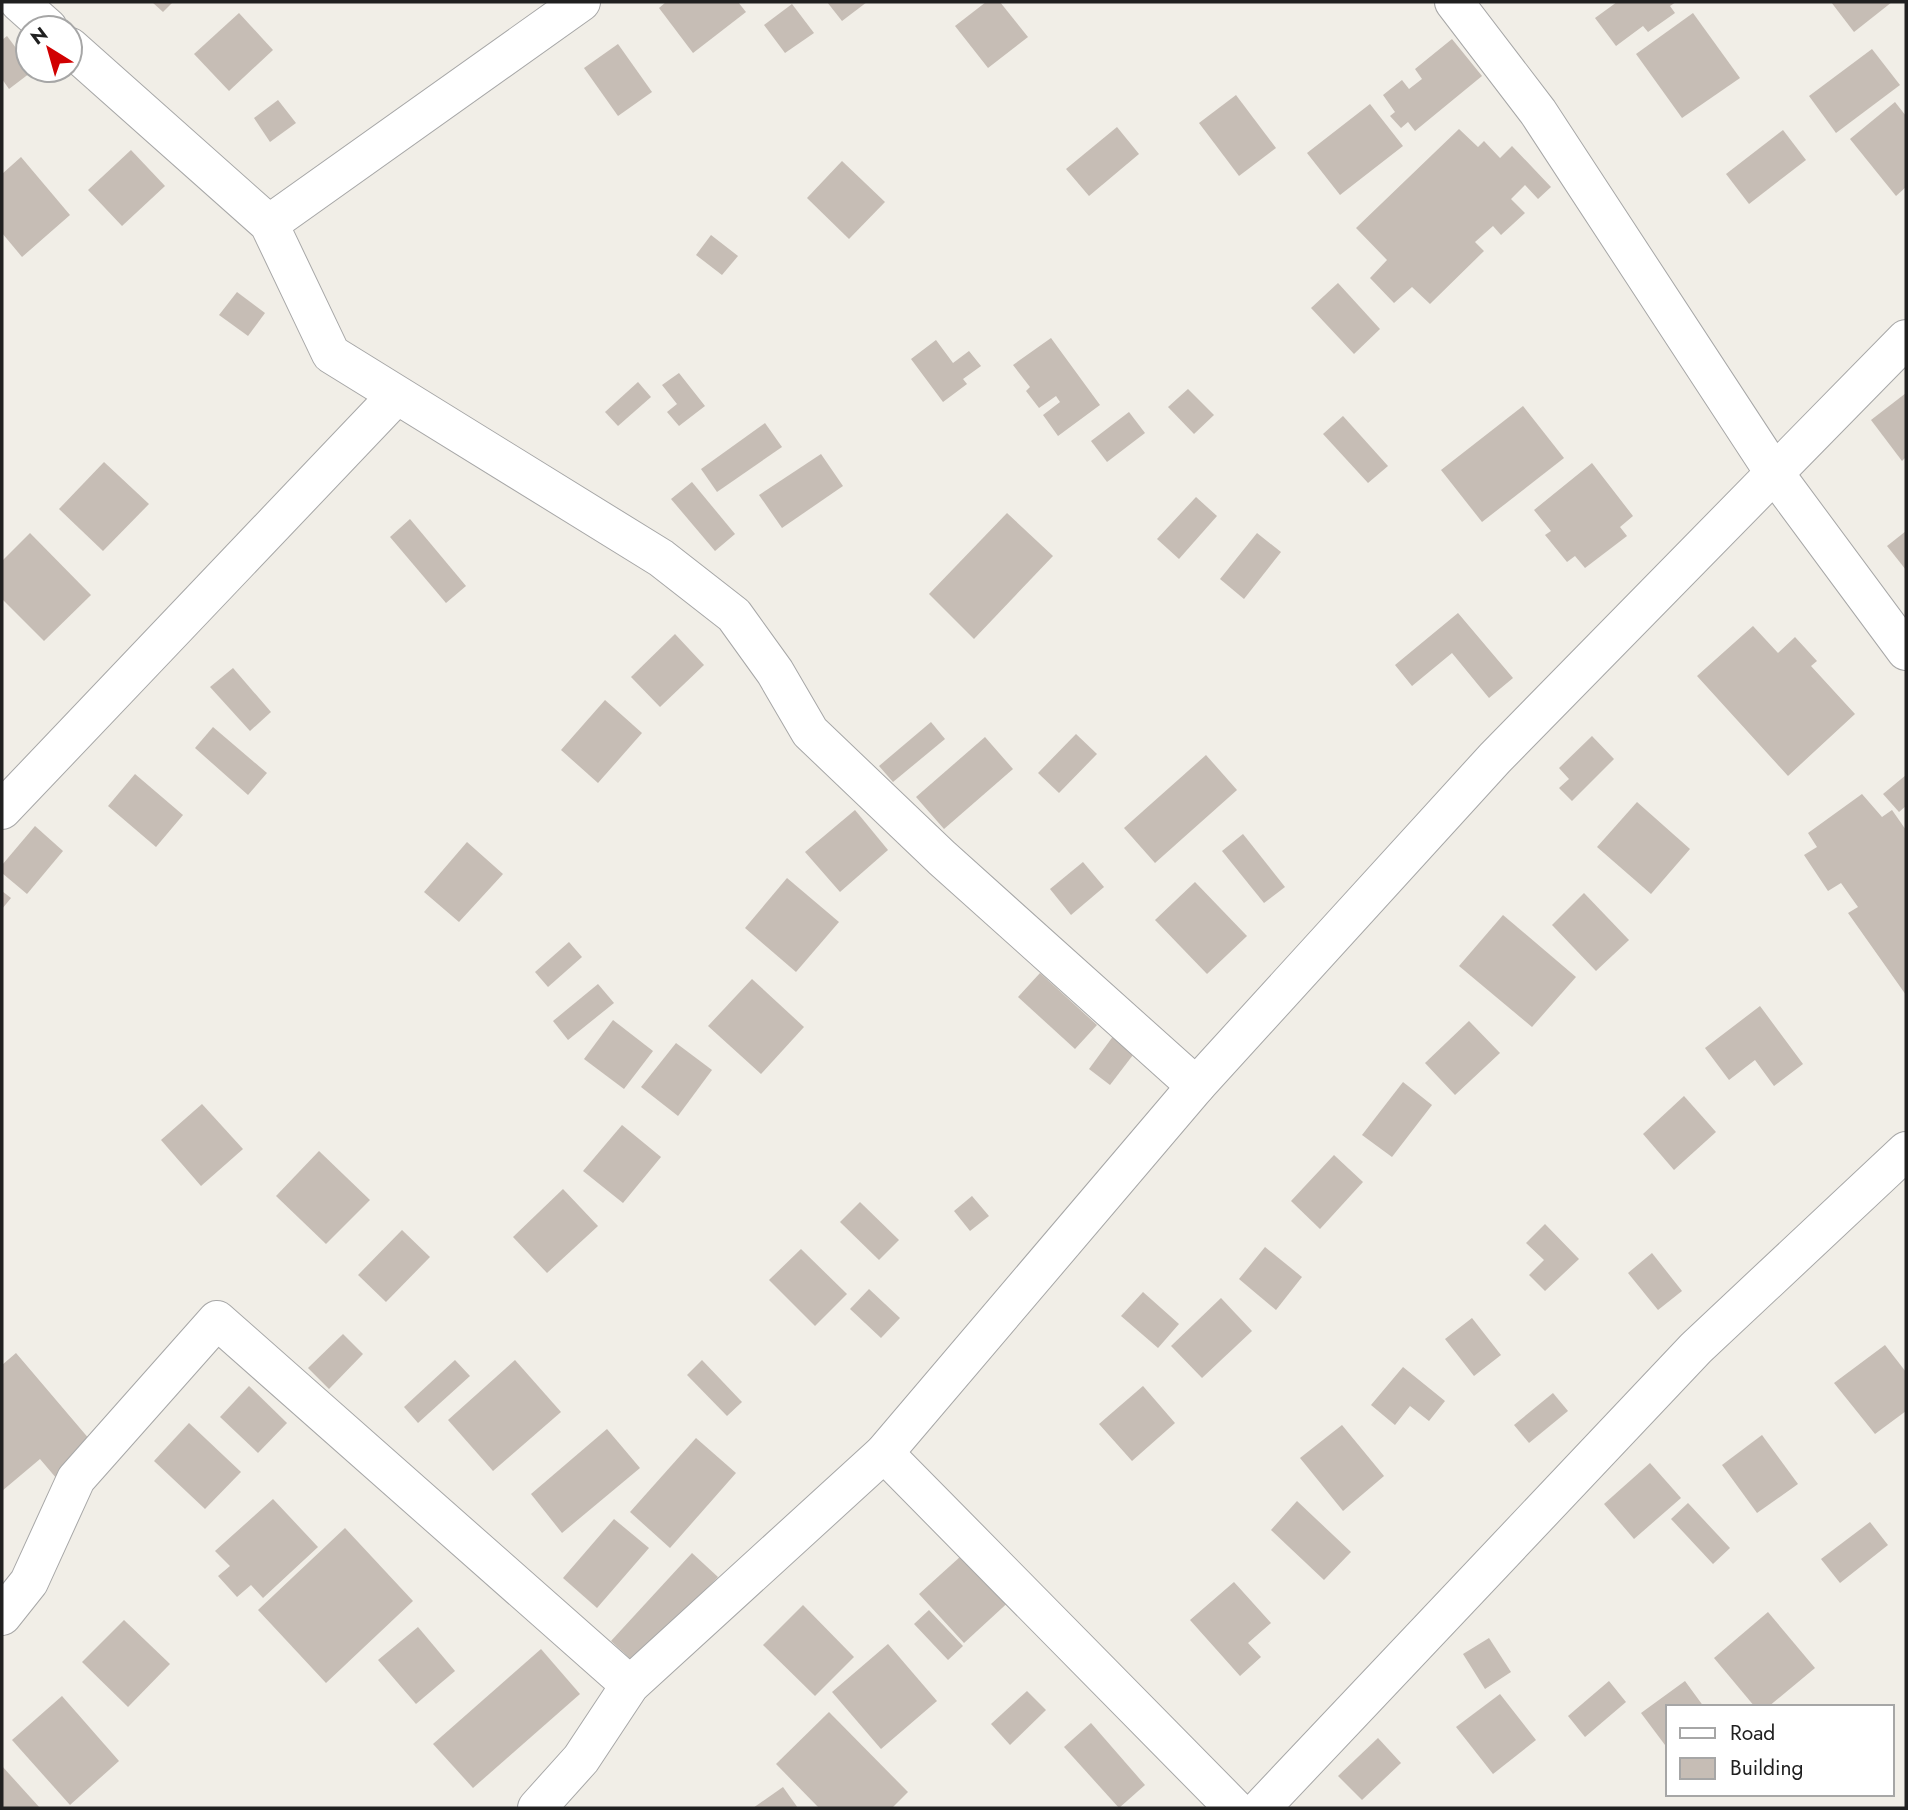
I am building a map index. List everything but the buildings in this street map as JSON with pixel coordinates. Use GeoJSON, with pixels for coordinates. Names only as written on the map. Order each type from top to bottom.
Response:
{"type":"FeatureCollection","features":[{"type":"Feature","properties":{"kind":"street"},"geometry":{"type":"LineString","coordinates":[[19,2],[32,14]]}},
{"type":"Feature","properties":{"kind":"street"},"geometry":{"type":"LineString","coordinates":[[270,224],[581,2]]}},
{"type":"Feature","properties":{"kind":"street"},"geometry":{"type":"LineString","coordinates":[[1454,2],[1538,113],[1775,474],[1906,651]]}},
{"type":"Feature","properties":{"kind":"street"},"geometry":{"type":"LineString","coordinates":[[84,59],[270,224],[331,354],[661,558],[734,615],[775,672],[810,732],[942,858],[1196,1086]]}},
{"type":"Feature","properties":{"kind":"street"},"geometry":{"type":"LineString","coordinates":[[537,1808],[582,1759],[630,1685],[884,1453],[1196,1086],[1495,758],[1906,340]]}},
{"type":"Feature","properties":{"kind":"street"},"geometry":{"type":"LineString","coordinates":[[2,810],[396,396]]}},
{"type":"Feature","properties":{"kind":"street"},"geometry":{"type":"LineString","coordinates":[[1261,1808],[1696,1348],[1906,1151]]}},
{"type":"Feature","properties":{"kind":"street"},"geometry":{"type":"LineString","coordinates":[[2,1616],[29,1582],[76,1479],[217,1320],[630,1685]]}},
{"type":"Feature","properties":{"kind":"street"},"geometry":{"type":"LineString","coordinates":[[884,1453],[1234,1808]]}}]}
